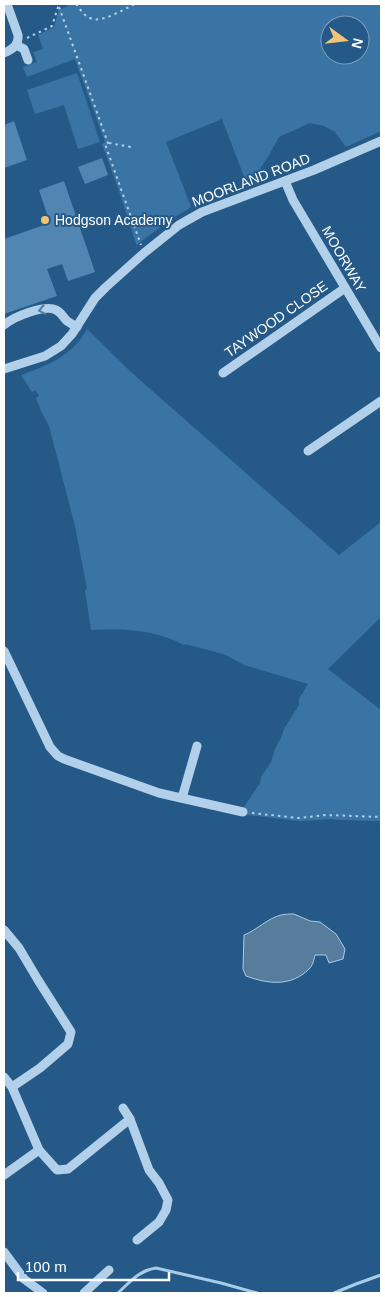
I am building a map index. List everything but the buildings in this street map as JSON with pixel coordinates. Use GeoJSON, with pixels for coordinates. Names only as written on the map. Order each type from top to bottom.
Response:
{"type":"FeatureCollection","features":[{"type":"Feature","properties":{"kind":"street"},"geometry":{"type":"LineString","coordinates":[[4,53],[12,50],[17,43],[18,35],[7,4]]}},
{"type":"Feature","properties":{"kind":"street"},"geometry":{"type":"LineString","coordinates":[[17,43],[24,50],[28,60]]}},
{"type":"Feature","properties":{"kind":"street","name":"MOORLAND ROAD"},"geometry":{"type":"LineString","coordinates":[[4,369],[45,356],[61,346],[77,327],[95,298],[144,252],[179,225],[197,215],[321,167],[381,141]]}},
{"type":"Feature","properties":{"kind":"street","name":"MOORWAY"},"geometry":{"type":"LineString","coordinates":[[285,181],[293,200],[381,348]]}},
{"type":"Feature","properties":{"kind":"street","name":"TAYWOOD CLOSE"},"geometry":{"type":"LineString","coordinates":[[223,373],[344,288]]}},
{"type":"Feature","properties":{"kind":"street"},"geometry":{"type":"LineString","coordinates":[[4,325],[9,320],[40,309],[52,308],[77,327]]}},
{"type":"Feature","properties":{"kind":"street"},"geometry":{"type":"LineString","coordinates":[[308,451],[381,401]]}},
{"type":"Feature","properties":{"kind":"street"},"geometry":{"type":"LineString","coordinates":[[4,651],[50,747],[58,756],[134,785],[242,812]]}},
{"type":"Feature","properties":{"kind":"street"},"geometry":{"type":"LineString","coordinates":[[182,798],[197,746]]}},
{"type":"Feature","properties":{"kind":"street"},"geometry":{"type":"LineString","coordinates":[[4,930],[19,948],[71,1032],[68,1044],[40,1068],[12,1087]]}},
{"type":"Feature","properties":{"kind":"street"},"geometry":{"type":"LineString","coordinates":[[4,1077],[12,1087],[39,1150],[57,1170],[68,1168],[130,1120]]}},
{"type":"Feature","properties":{"kind":"street"},"geometry":{"type":"LineString","coordinates":[[123,1108],[130,1120],[149,1170],[168,1200],[166,1210],[159,1222],[137,1240]]}},
{"type":"Feature","properties":{"kind":"street"},"geometry":{"type":"LineString","coordinates":[[4,1175],[39,1150]]}},
{"type":"Feature","properties":{"kind":"street"},"geometry":{"type":"LineString","coordinates":[[4,1252],[24,1279],[43,1293]]}},
{"type":"Feature","properties":{"kind":"street"},"geometry":{"type":"LineString","coordinates":[[84,1293],[109,1270]]}},
{"type":"Feature","properties":{"kind":"path"},"geometry":{"type":"LineString","coordinates":[[76,4],[82,13],[95,20],[106,18],[135,4]]}},
{"type":"Feature","properties":{"kind":"path"},"geometry":{"type":"LineString","coordinates":[[17,43],[52,26],[60,5]]}},
{"type":"Feature","properties":{"kind":"path"},"geometry":{"type":"LineString","coordinates":[[60,5],[108,143],[105,144],[144,252]]}},
{"type":"Feature","properties":{"kind":"path"},"geometry":{"type":"LineString","coordinates":[[108,143],[132,147]]}},
{"type":"Feature","properties":{"kind":"path"},"geometry":{"type":"LineString","coordinates":[[242,812],[298,818],[326,815],[381,817]]}},
{"type":"Feature","properties":{"kind":"shaded area"},"geometry":{"type":"Polygon","coordinates":[[[71,4],[381,4],[381,131],[346,147],[335,132],[324,126],[310,123],[279,137],[261,167],[259,182],[248,187],[222,119],[166,142],[191,207],[167,222],[137,246],[102,144],[105,142],[75,59],[27,77],[23,67],[37,62],[33,52],[43,49],[38,35],[54,27],[59,9],[71,4]]]}},
{"type":"Feature","properties":{"kind":"shaded area"},"geometry":{"type":"Polygon","coordinates":[[[77,73],[100,142],[78,149],[64,105],[35,114],[27,90],[77,73]]]}},
{"type":"Feature","properties":{"kind":"shaded area"},"geometry":{"type":"Polygon","coordinates":[[[87,329],[132,373],[339,555],[381,522],[381,617],[328,669],[381,710],[381,821],[331,819],[300,821],[247,815],[244,807],[271,762],[284,729],[299,705],[299,699],[308,684],[244,665],[226,655],[184,645],[150,633],[115,629],[91,630],[85,590],[87,589],[75,526],[49,426],[36,398],[39,396],[35,390],[32,392],[21,375],[50,363],[67,353],[87,329]]]}},
{"type":"Feature","properties":{"kind":"shaded area"},"geometry":{"type":"Polygon","coordinates":[[[284,914],[294,914],[310,921],[320,922],[336,934],[345,949],[343,959],[329,963],[326,955],[315,955],[309,969],[295,979],[287,981],[271,982],[246,976],[243,969],[244,935],[276,917],[284,914]]]}},
{"type":"Feature","properties":{"kind":"waterway"},"geometry":{"type":"LineString","coordinates":[[118,1293],[139,1274],[156,1268],[257,1293]]}},
{"type":"Feature","properties":{"kind":"waterway"},"geometry":{"type":"LineString","coordinates":[[334,1293],[381,1275]]}},
{"type":"Feature","properties":{"kind":"place","name":"Hodgson Academy"},"geometry":{"type":"Point","coordinates":[45,220]}}]}
